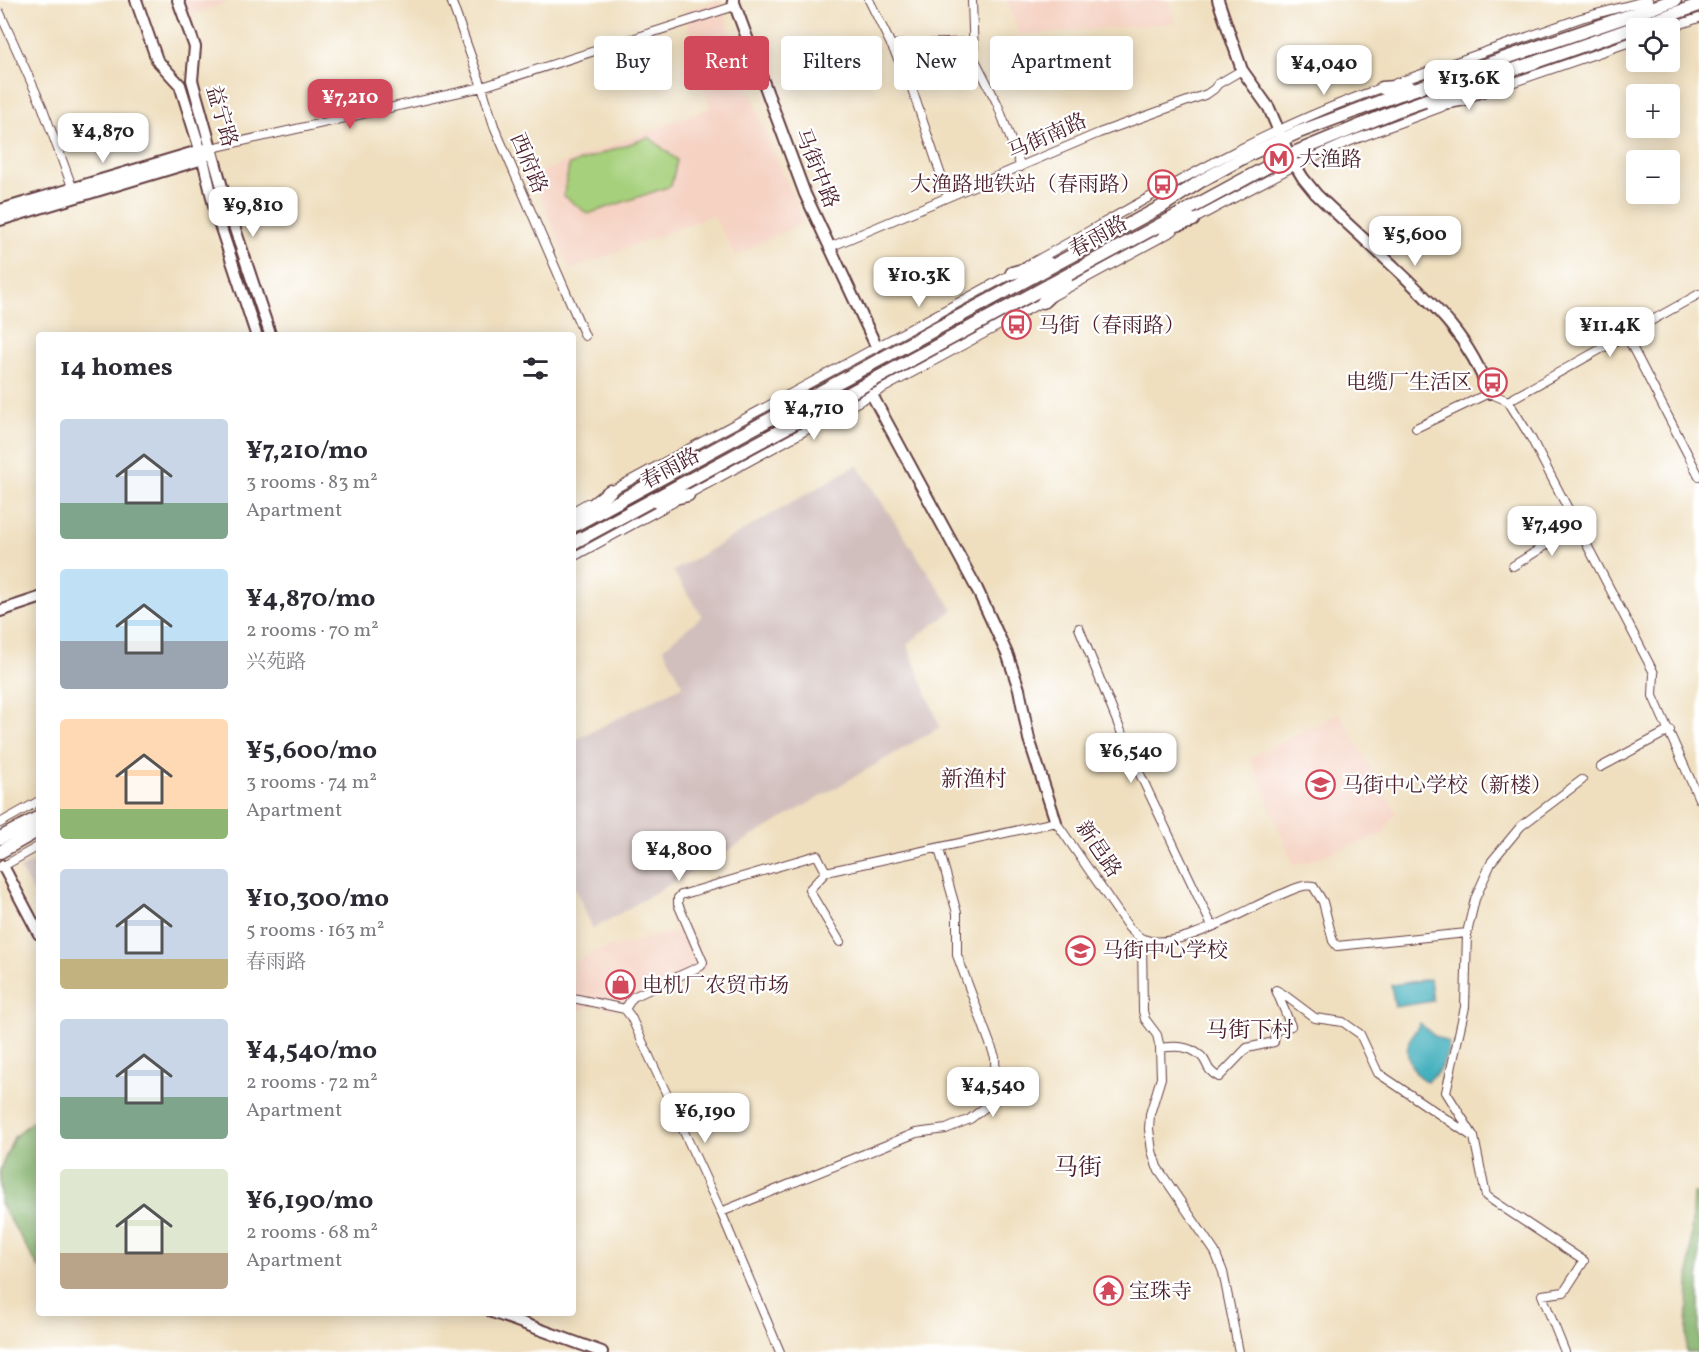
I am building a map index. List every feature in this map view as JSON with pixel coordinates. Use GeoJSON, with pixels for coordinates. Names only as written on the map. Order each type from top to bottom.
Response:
{"type":"FeatureCollection","features":[{"type":"Feature","properties":{"kind":"main road"},"geometry":{"type":"LineString","coordinates":[[1589,30],[1649,0]]}},
{"type":"Feature","properties":{"kind":"main road","name":"春雨路"},"geometry":{"type":"LineString","coordinates":[[576,524],[1161,207],[1280,135],[1675,0]]}},
{"type":"Feature","properties":{"kind":"main road","name":"春雨路"},"geometry":{"type":"LineString","coordinates":[[576,541],[1137,237],[1293,160],[1398,110],[1699,5]]}},
{"type":"Feature","properties":{"kind":"main road"},"geometry":{"type":"LineString","coordinates":[[1382,88],[1427,85]]}},
{"type":"Feature","properties":{"kind":"main road"},"geometry":{"type":"LineString","coordinates":[[1398,110],[1465,99]]}},
{"type":"Feature","properties":{"kind":"main road"},"geometry":{"type":"LineString","coordinates":[[1201,181],[1251,143]]}},
{"type":"Feature","properties":{"kind":"main road"},"geometry":{"type":"LineString","coordinates":[[1137,237],[1193,220]]}},
{"type":"Feature","properties":{"kind":"main road"},"geometry":{"type":"LineString","coordinates":[[1012,273],[1069,257]]}},
{"type":"Feature","properties":{"kind":"main road"},"geometry":{"type":"LineString","coordinates":[[1043,302],[1079,268]]}},
{"type":"Feature","properties":{"kind":"main road"},"geometry":{"type":"LineString","coordinates":[[576,518],[610,491]]}},
{"type":"Feature","properties":{"kind":"main road"},"geometry":{"type":"LineString","coordinates":[[641,506],[688,495]]}},
{"type":"Feature","properties":{"kind":"main road"},"geometry":{"type":"LineString","coordinates":[[0,838],[36,819]]}},
{"type":"Feature","properties":{"kind":"main road"},"geometry":{"type":"LineString","coordinates":[[0,852],[36,832]]}},
{"type":"Feature","properties":{"kind":"street","name":"益宁路"},"geometry":{"type":"LineString","coordinates":[[136,0],[157,60],[180,85],[216,210],[255,332]]}},
{"type":"Feature","properties":{"kind":"street","name":"益宁路"},"geometry":{"type":"LineString","coordinates":[[178,0],[195,47],[192,80],[227,205],[269,332]]}},
{"type":"Feature","properties":{"kind":"street","name":"西府路"},"geometry":{"type":"LineString","coordinates":[[450,0],[494,126],[585,336]]}},
{"type":"Feature","properties":{"kind":"street"},"geometry":{"type":"LineString","coordinates":[[869,0],[910,83],[948,196]]}},
{"type":"Feature","properties":{"kind":"street"},"geometry":{"type":"LineString","coordinates":[[972,0],[974,36]]}},
{"type":"Feature","properties":{"kind":"street"},"geometry":{"type":"LineString","coordinates":[[1218,0],[1242,70],[1269,108],[1293,160],[1316,194],[1434,304],[1458,332],[1481,369],[1489,393]]}},
{"type":"Feature","properties":{"kind":"street"},"geometry":{"type":"LineString","coordinates":[[576,509],[1251,143],[1280,135],[1382,88],[1581,18],[1649,0]]}},
{"type":"Feature","properties":{"kind":"street"},"geometry":{"type":"LineString","coordinates":[[0,220],[74,193],[201,154],[212,148],[482,87],[734,3]]}},
{"type":"Feature","properties":{"kind":"street","name":"马街中路"},"geometry":{"type":"LineString","coordinates":[[734,3],[806,194],[876,346]]}},
{"type":"Feature","properties":{"kind":"street"},"geometry":{"type":"LineString","coordinates":[[0,13],[42,106],[74,193]]}},
{"type":"Feature","properties":{"kind":"street"},"geometry":{"type":"LineString","coordinates":[[1680,24],[1699,18]]}},
{"type":"Feature","properties":{"kind":"street"},"geometry":{"type":"LineString","coordinates":[[576,555],[1193,220],[1293,160],[1626,43]]}},
{"type":"Feature","properties":{"kind":"street"},"geometry":{"type":"LineString","coordinates":[[978,66],[998,103],[1021,167]]}},
{"type":"Feature","properties":{"kind":"street","name":"马街南路"},"geometry":{"type":"LineString","coordinates":[[830,247],[1099,133],[1206,94],[1242,70]]}},
{"type":"Feature","properties":{"kind":"street"},"geometry":{"type":"LineString","coordinates":[[0,210],[74,193]]}},
{"type":"Feature","properties":{"kind":"street"},"geometry":{"type":"LineString","coordinates":[[1508,401],[1699,294]]}},
{"type":"Feature","properties":{"kind":"street"},"geometry":{"type":"LineString","coordinates":[[1626,335],[1699,476]]}},
{"type":"Feature","properties":{"kind":"street"},"geometry":{"type":"LineString","coordinates":[[1416,428],[1489,393],[1508,401],[1531,438],[1654,673],[1653,696],[1699,799]]}},
{"type":"Feature","properties":{"kind":"street","name":"新邑路"},"geometry":{"type":"LineString","coordinates":[[872,395],[977,589],[1008,656],[1019,689],[1029,739],[1056,822],[1129,928],[1142,939]]}},
{"type":"Feature","properties":{"kind":"street"},"geometry":{"type":"LineString","coordinates":[[1513,566],[1577,526]]}},
{"type":"Feature","properties":{"kind":"street"},"geometry":{"type":"LineString","coordinates":[[0,611],[36,599]]}},
{"type":"Feature","properties":{"kind":"street"},"geometry":{"type":"LineString","coordinates":[[1079,628],[1129,751],[1212,926]]}},
{"type":"Feature","properties":{"kind":"street"},"geometry":{"type":"LineString","coordinates":[[1601,767],[1670,730]]}},
{"type":"Feature","properties":{"kind":"street"},"geometry":{"type":"LineString","coordinates":[[1565,1352],[1542,1295],[1564,1292],[1584,1261],[1486,1196],[1474,1137],[1446,1092],[1465,1007],[1467,933],[1475,898],[1492,861],[1521,826],[1582,780]]}},
{"type":"Feature","properties":{"kind":"street"},"geometry":{"type":"LineString","coordinates":[[0,823],[36,803]]}},
{"type":"Feature","properties":{"kind":"street"},"geometry":{"type":"LineString","coordinates":[[840,942],[809,890],[826,872],[1056,822]]}},
{"type":"Feature","properties":{"kind":"street"},"geometry":{"type":"LineString","coordinates":[[36,848],[1,867],[36,929]]}},
{"type":"Feature","properties":{"kind":"street"},"geometry":{"type":"LineString","coordinates":[[721,1212],[916,1133],[946,1129],[970,1119],[996,1100],[995,1057],[957,955],[957,913],[939,849]]}},
{"type":"Feature","properties":{"kind":"street"},"geometry":{"type":"LineString","coordinates":[[625,1009],[633,997],[701,966],[703,962],[678,904],[678,898],[681,895],[817,855],[826,872]]}},
{"type":"Feature","properties":{"kind":"street"},"geometry":{"type":"LineString","coordinates":[[1239,1352],[1223,1272],[1215,1252],[1157,1167],[1152,1151],[1150,1114],[1161,1077],[1160,1048],[1157,1035],[1145,1019],[1143,1011],[1142,939],[1168,941],[1184,937],[1305,885],[1312,886],[1323,902],[1333,941],[1337,946],[1467,933]]}},
{"type":"Feature","properties":{"kind":"street"},"geometry":{"type":"LineString","coordinates":[[1160,1048],[1178,1045],[1202,1056],[1210,1072],[1219,1077],[1247,1048],[1274,1042],[1275,1031],[1291,1026],[1276,990],[1315,1017],[1343,1022],[1360,1034],[1378,1073],[1474,1137]]}},
{"type":"Feature","properties":{"kind":"street"},"geometry":{"type":"LineString","coordinates":[[576,999],[625,1009],[631,1017],[721,1212],[780,1352]]}},
{"type":"Feature","properties":{"kind":"street"},"geometry":{"type":"LineString","coordinates":[[503,1316],[602,1352]]}},
{"type":"Feature","properties":{"kind":"shaded area"},"geometry":{"type":"Polygon","coordinates":[[[183,0],[233,0],[188,17],[183,0]]]}},
{"type":"Feature","properties":{"kind":"shaded area"},"geometry":{"type":"Polygon","coordinates":[[[1007,0],[1168,0],[1176,23],[1019,35],[1007,0]]]}},
{"type":"Feature","properties":{"kind":"shaded area"},"geometry":{"type":"Polygon","coordinates":[[[720,1],[732,36],[691,36],[684,11],[720,1]]]}},
{"type":"Feature","properties":{"kind":"shaded area"},"geometry":{"type":"Polygon","coordinates":[[[705,90],[750,90],[763,127],[804,222],[735,256],[713,215],[570,270],[532,175],[710,108],[705,90]]]}},
{"type":"Feature","properties":{"kind":"shaded area"},"geometry":{"type":"Polygon","coordinates":[[[857,465],[953,610],[907,644],[940,727],[593,929],[576,890],[576,739],[683,685],[663,648],[702,616],[673,571],[857,465]]]}},
{"type":"Feature","properties":{"kind":"shaded area","name":"马街中心学校（新楼）"},"geometry":{"type":"Polygon","coordinates":[[[1339,713],[1396,812],[1382,835],[1294,866],[1250,758],[1339,713]]]}},
{"type":"Feature","properties":{"kind":"shaded area"},"geometry":{"type":"Polygon","coordinates":[[[36,861],[36,898],[20,869],[36,861]]]}},
{"type":"Feature","properties":{"kind":"shaded area","name":"电机厂农贸市场"},"geometry":{"type":"Polygon","coordinates":[[[689,928],[710,968],[626,1002],[613,1010],[595,1004],[576,1011],[576,961],[597,951],[689,928]]]}},
{"type":"Feature","properties":{"kind":"green space"},"geometry":{"type":"Polygon","coordinates":[[[1569,26],[1550,36],[1425,80],[1407,82],[1569,26]]]}},
{"type":"Feature","properties":{"kind":"green space"},"geometry":{"type":"Polygon","coordinates":[[[649,137],[677,160],[671,186],[588,214],[564,196],[569,165],[649,137]]]}},
{"type":"Feature","properties":{"kind":"green space"},"geometry":{"type":"Polygon","coordinates":[[[846,369],[848,371],[601,505],[615,494],[846,369]]]}},
{"type":"Feature","properties":{"kind":"green space"},"geometry":{"type":"Polygon","coordinates":[[[856,396],[858,398],[703,484],[685,489],[856,396]]]}},
{"type":"Feature","properties":{"kind":"green space"},"geometry":{"type":"Polygon","coordinates":[[[36,1119],[36,1263],[0,1203],[0,1170],[14,1137],[36,1119]]]}},
{"type":"Feature","properties":{"kind":"green space"},"geometry":{"type":"Polygon","coordinates":[[[1693,1193],[1699,1194],[1699,1352],[1686,1352],[1693,1193]]]}},
{"type":"Feature","properties":{"kind":"water"},"geometry":{"type":"Polygon","coordinates":[[[1430,979],[1433,1001],[1395,1007],[1391,985],[1430,979]]]}},
{"type":"Feature","properties":{"kind":"water"},"geometry":{"type":"Polygon","coordinates":[[[1420,1023],[1433,1035],[1449,1043],[1442,1065],[1427,1081],[1415,1071],[1407,1050],[1411,1037],[1420,1023]]]}},
{"type":"Feature","properties":{"kind":"place","name":"大渔路"},"geometry":{"type":"Point","coordinates":[1278,159]}},
{"type":"Feature","properties":{"kind":"place","name":"大渔路地铁站（春雨路）"},"geometry":{"type":"Point","coordinates":[1162,184]}},
{"type":"Feature","properties":{"kind":"place","name":"马街（春雨路）"},"geometry":{"type":"Point","coordinates":[1017,325]}},
{"type":"Feature","properties":{"kind":"place","name":"电缆厂生活区"},"geometry":{"type":"Point","coordinates":[1493,382]}},
{"type":"Feature","properties":{"kind":"place","name":"马街中心学校（新楼）"},"geometry":{"type":"Point","coordinates":[1321,785]}},
{"type":"Feature","properties":{"kind":"place","name":"马街中心学校"},"geometry":{"type":"Point","coordinates":[1081,950]}},
{"type":"Feature","properties":{"kind":"place","name":"电机厂农贸市场"},"geometry":{"type":"Point","coordinates":[621,985]}},
{"type":"Feature","properties":{"kind":"place","name":"宝珠寺"},"geometry":{"type":"Point","coordinates":[1108,1291]}},
{"type":"Feature","properties":{"kind":"district","name":"新渔村"},"geometry":{"type":"Point","coordinates":[974,778]}},
{"type":"Feature","properties":{"kind":"district","name":"马街下村"},"geometry":{"type":"Point","coordinates":[1250,1029]}},
{"type":"Feature","properties":{"kind":"district","name":"马街"},"geometry":{"type":"Point","coordinates":[1078,1167]}}]}
